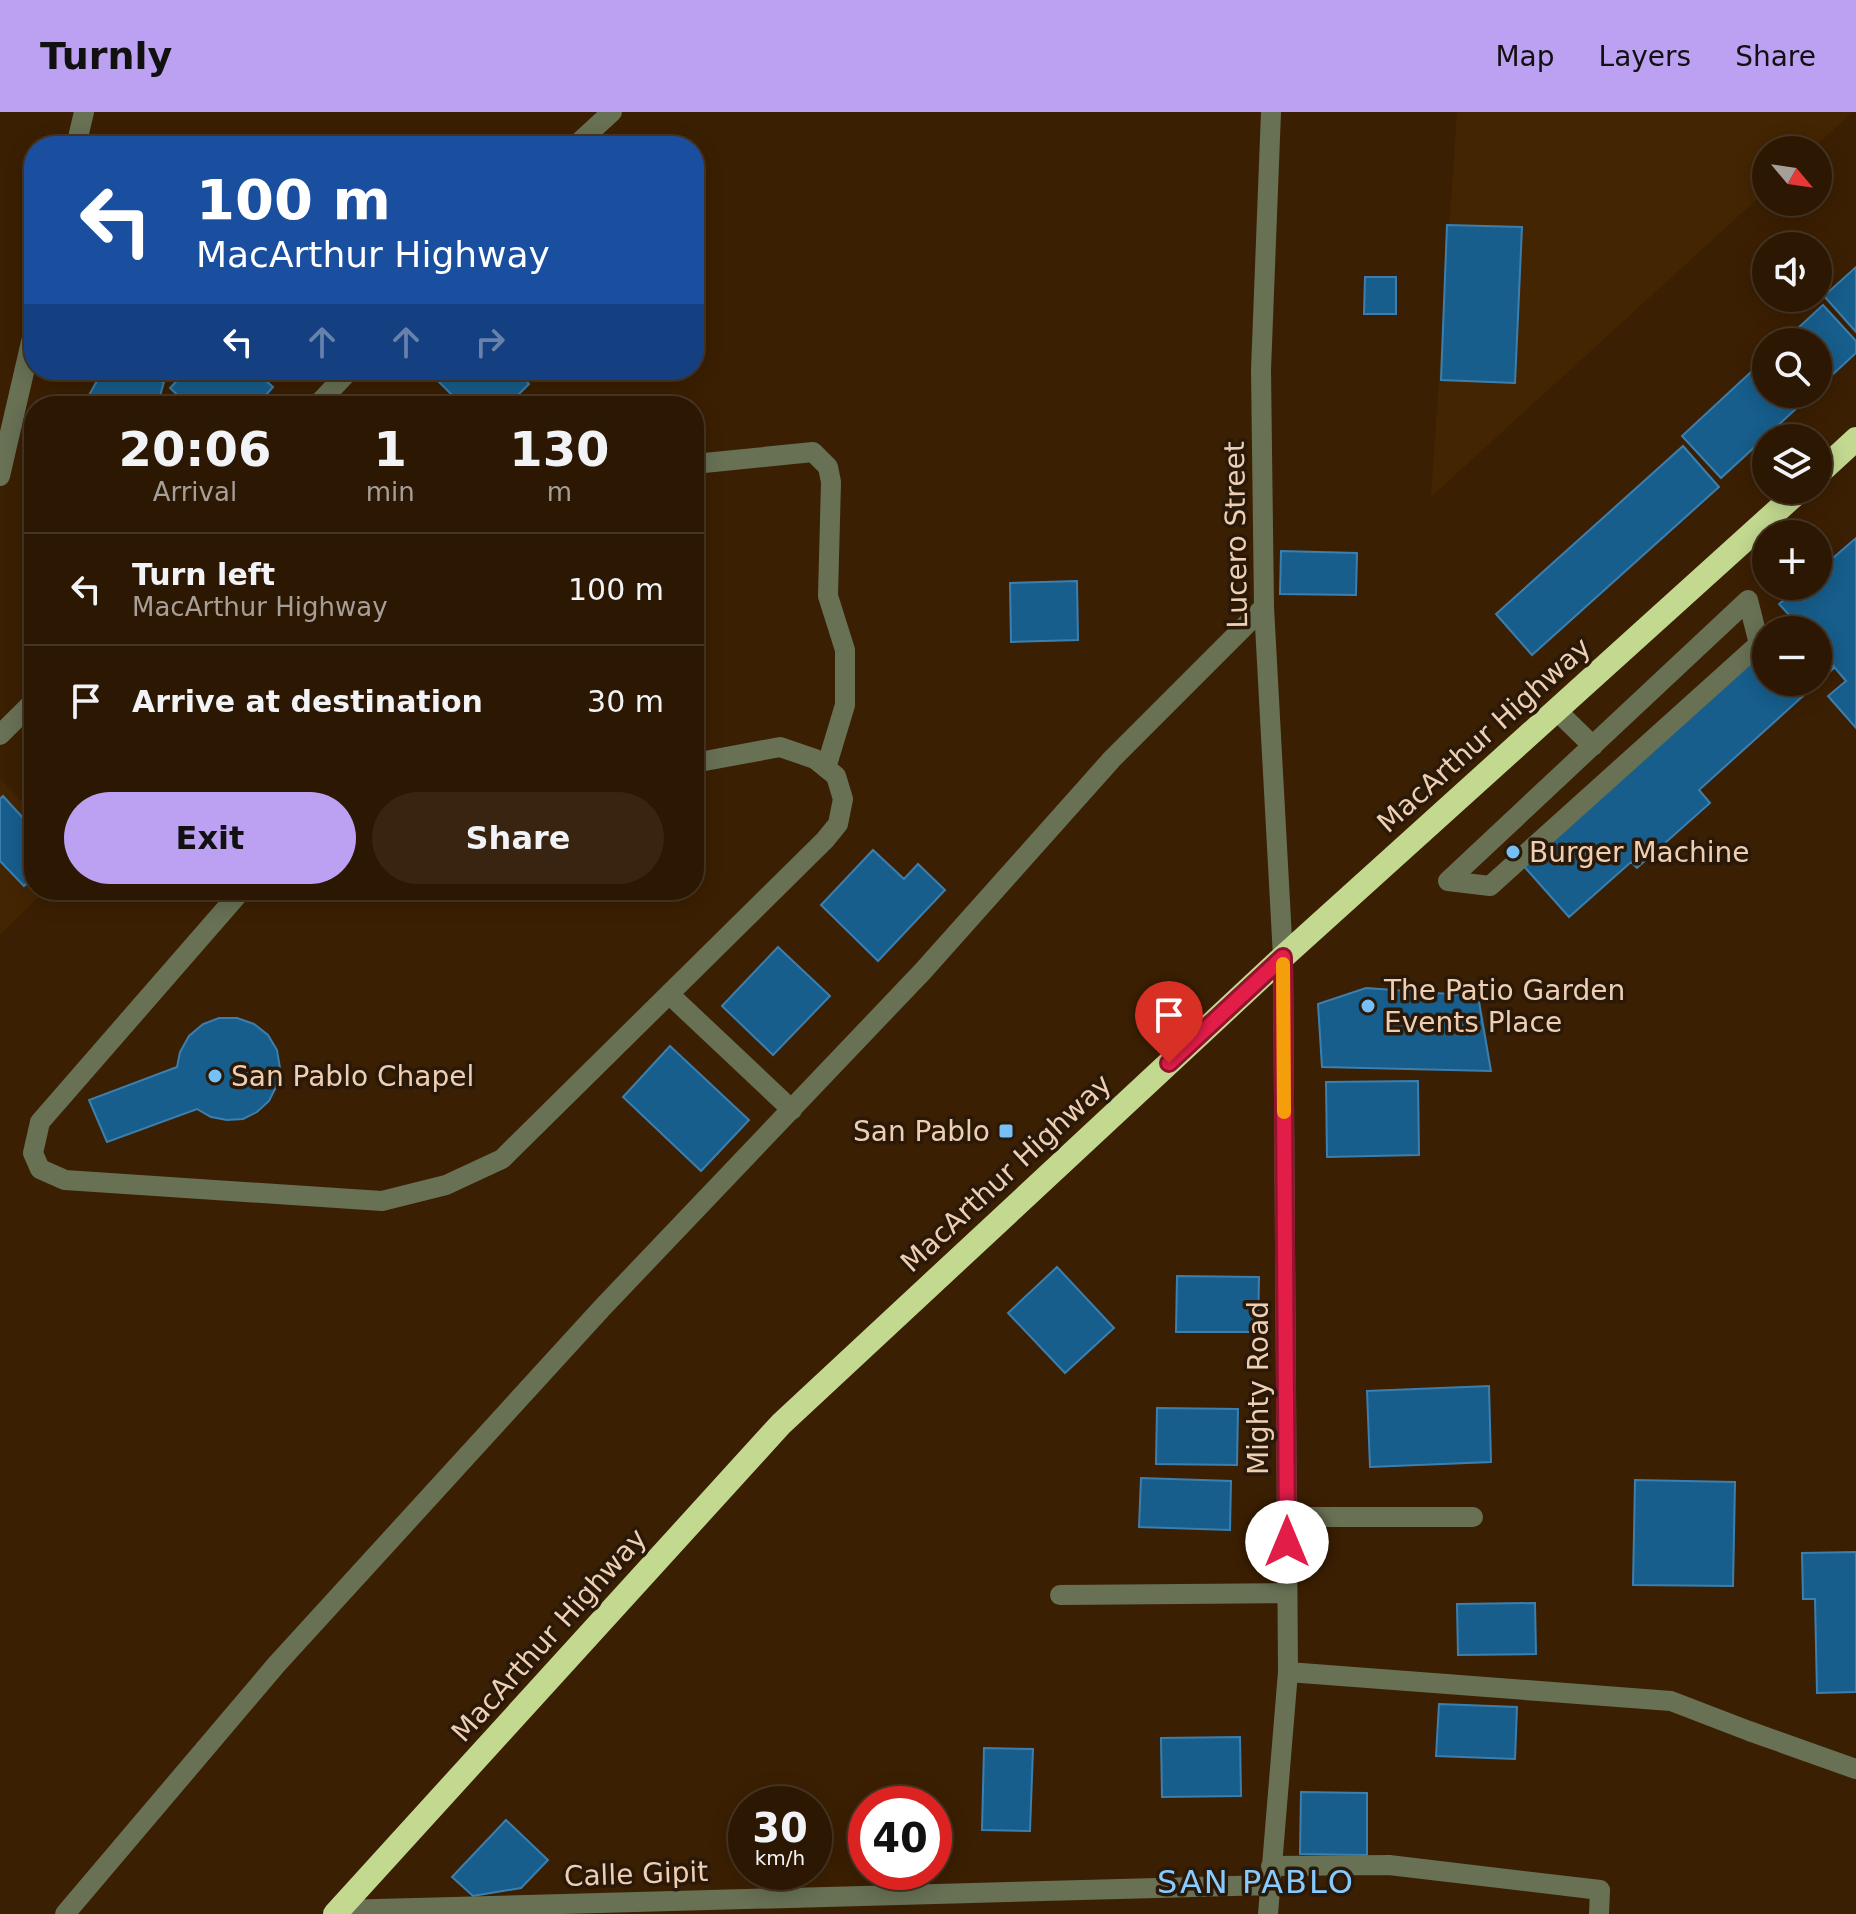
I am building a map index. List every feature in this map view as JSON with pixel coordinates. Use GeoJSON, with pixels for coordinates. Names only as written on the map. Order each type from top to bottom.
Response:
{"type":"FeatureCollection","features":[{"type":"Feature","properties":{"kind":"highway"},"geometry":{"type":"LineString","coordinates":[[1832,461],[1856,439]]}},
{"type":"Feature","properties":{"kind":"highway","name":"MacArthur Highway"},"geometry":{"type":"LineString","coordinates":[[337,1912],[781,1424],[1283,957],[1784,504]]}},
{"type":"Feature","properties":{"kind":"street"},"geometry":{"type":"LineString","coordinates":[[78,136],[84,112]]}},
{"type":"Feature","properties":{"kind":"street"},"geometry":{"type":"LineString","coordinates":[[586,136],[612,112]]}},
{"type":"Feature","properties":{"kind":"street","name":"Lucero Street"},"geometry":{"type":"LineString","coordinates":[[1271,112],[1261,370],[1264,607],[1283,957]]}},
{"type":"Feature","properties":{"kind":"street"},"geometry":{"type":"LineString","coordinates":[[0,476],[24,372]]}},
{"type":"Feature","properties":{"kind":"street"},"geometry":{"type":"LineString","coordinates":[[325,396],[341,380]]}},
{"type":"Feature","properties":{"kind":"street"},"geometry":{"type":"LineString","coordinates":[[704,463],[813,452],[828,467],[831,482],[828,596],[845,650],[845,705],[826,768]]}},
{"type":"Feature","properties":{"kind":"street"},"geometry":{"type":"LineString","coordinates":[[1748,600],[1759,644],[1490,886],[1448,881],[1593,746],[1626,715],[1748,600]]}},
{"type":"Feature","properties":{"kind":"street"},"geometry":{"type":"LineString","coordinates":[[65,1914],[276,1665],[592,1319],[923,971],[1112,759],[1264,607]]}},
{"type":"Feature","properties":{"kind":"street"},"geometry":{"type":"LineString","coordinates":[[1556,710],[1593,746]]}},
{"type":"Feature","properties":{"kind":"street"},"geometry":{"type":"LineString","coordinates":[[0,735],[24,711]]}},
{"type":"Feature","properties":{"kind":"street"},"geometry":{"type":"LineString","coordinates":[[233,900],[40,1122],[33,1153],[40,1169],[65,1180],[382,1201],[446,1185],[502,1159],[838,824],[843,799],[836,776],[815,759],[780,747],[704,761]]}},
{"type":"Feature","properties":{"kind":"street","name":"Mighty Road"},"geometry":{"type":"LineString","coordinates":[[1268,1914],[1288,1672],[1283,957]]}},
{"type":"Feature","properties":{"kind":"street"},"geometry":{"type":"LineString","coordinates":[[669,994],[792,1110]]}},
{"type":"Feature","properties":{"kind":"street"},"geometry":{"type":"LineString","coordinates":[[1287,1517],[1473,1517]]}},
{"type":"Feature","properties":{"kind":"street"},"geometry":{"type":"LineString","coordinates":[[1060,1595],[1287,1593]]}},
{"type":"Feature","properties":{"kind":"street"},"geometry":{"type":"LineString","coordinates":[[1288,1672],[1671,1701],[1856,1769]]}},
{"type":"Feature","properties":{"kind":"street","name":"Calle Gipit"},"geometry":{"type":"LineString","coordinates":[[337,1912],[591,1909],[1270,1875],[1389,1865],[1600,1890],[1599,1914]]}},
{"type":"Feature","properties":{"kind":"shaded area"},"geometry":{"type":"Polygon","coordinates":[[[1457,112],[1853,112],[1826,136],[1752,136],[1752,204],[1431,497],[1457,112]]]}},
{"type":"Feature","properties":{"kind":"shaded area"},"geometry":{"type":"Polygon","coordinates":[[[0,779],[24,804],[24,900],[36,900],[0,935],[0,779]]]}},
{"type":"Feature","properties":{"kind":"building"},"geometry":{"type":"Polygon","coordinates":[[[1447,225],[1522,227],[1515,383],[1441,380],[1447,225]]]}},
{"type":"Feature","properties":{"kind":"building"},"geometry":{"type":"Polygon","coordinates":[[[1856,267],[1856,332],[1832,305],[1832,289],[1856,267]]]}},
{"type":"Feature","properties":{"kind":"building"},"geometry":{"type":"Polygon","coordinates":[[[1365,277],[1396,277],[1396,314],[1364,314],[1365,277]]]}},
{"type":"Feature","properties":{"kind":"building"},"geometry":{"type":"Polygon","coordinates":[[[1815,312],[1829,312],[1856,341],[1856,353],[1832,375],[1832,328],[1798,328],[1815,312]]]}},
{"type":"Feature","properties":{"kind":"building"},"geometry":{"type":"Polygon","coordinates":[[[1752,371],[1752,408],[1797,408],[1780,424],[1752,424],[1752,449],[1721,478],[1682,436],[1752,371]]]}},
{"type":"Feature","properties":{"kind":"building"},"geometry":{"type":"Polygon","coordinates":[[[97,380],[164,382],[160,396],[89,396],[97,380]]]}},
{"type":"Feature","properties":{"kind":"building"},"geometry":{"type":"Polygon","coordinates":[[[178,380],[265,380],[273,387],[265,396],[178,396],[170,388],[178,380]]]}},
{"type":"Feature","properties":{"kind":"building"},"geometry":{"type":"Polygon","coordinates":[[[437,380],[525,380],[529,384],[517,396],[453,396],[437,380]]]}},
{"type":"Feature","properties":{"kind":"building"},"geometry":{"type":"Polygon","coordinates":[[[1683,446],[1719,487],[1532,655],[1496,614],[1683,446]]]}},
{"type":"Feature","properties":{"kind":"building"},"geometry":{"type":"Polygon","coordinates":[[[1856,538],[1856,728],[1828,696],[1832,696],[1846,681],[1832,664],[1832,616],[1790,616],[1779,604],[1784,600],[1832,600],[1832,559],[1856,538]]]}},
{"type":"Feature","properties":{"kind":"building"},"geometry":{"type":"Polygon","coordinates":[[[1281,551],[1357,553],[1356,595],[1280,594],[1281,551]]]}},
{"type":"Feature","properties":{"kind":"building"},"geometry":{"type":"Polygon","coordinates":[[[1077,581],[1078,640],[1011,642],[1010,583],[1077,581]]]}},
{"type":"Feature","properties":{"kind":"building"},"geometry":{"type":"Polygon","coordinates":[[[1752,655],[1752,696],[1803,696],[1699,790],[1710,803],[1637,868],[1631,862],[1569,917],[1521,863],[1752,655]]]}},
{"type":"Feature","properties":{"kind":"building"},"geometry":{"type":"Polygon","coordinates":[[[3,796],[24,819],[24,886],[0,861],[0,799],[3,796]]]}},
{"type":"Feature","properties":{"kind":"building"},"geometry":{"type":"Polygon","coordinates":[[[873,850],[904,879],[918,864],[945,890],[878,961],[821,905],[873,850]]]}},
{"type":"Feature","properties":{"kind":"building"},"geometry":{"type":"Polygon","coordinates":[[[778,947],[830,996],[773,1055],[722,1006],[778,947]]]}},
{"type":"Feature","properties":{"kind":"building"},"geometry":{"type":"Polygon","coordinates":[[[1366,988],[1478,996],[1491,1071],[1322,1067],[1318,1004],[1366,988]]]}},
{"type":"Feature","properties":{"kind":"building","name":"San Pablo Chapel"},"geometry":{"type":"Polygon","coordinates":[[[219,1018],[237,1018],[254,1024],[268,1035],[277,1050],[280,1068],[277,1085],[269,1101],[243,1119],[211,1117],[197,1109],[107,1142],[89,1100],[177,1067],[180,1052],[189,1036],[203,1024],[219,1018]]]}},
{"type":"Feature","properties":{"kind":"building"},"geometry":{"type":"Polygon","coordinates":[[[670,1046],[749,1120],[701,1171],[623,1097],[670,1046]]]}},
{"type":"Feature","properties":{"kind":"building"},"geometry":{"type":"Polygon","coordinates":[[[1418,1081],[1419,1155],[1327,1157],[1326,1082],[1418,1081]]]}},
{"type":"Feature","properties":{"kind":"building"},"geometry":{"type":"Polygon","coordinates":[[[1057,1267],[1114,1328],[1065,1373],[1008,1313],[1057,1267]]]}},
{"type":"Feature","properties":{"kind":"building"},"geometry":{"type":"Polygon","coordinates":[[[1177,1276],[1259,1277],[1258,1332],[1176,1332],[1177,1276]]]}},
{"type":"Feature","properties":{"kind":"building"},"geometry":{"type":"Polygon","coordinates":[[[1489,1386],[1491,1462],[1370,1467],[1367,1391],[1489,1386]]]}},
{"type":"Feature","properties":{"kind":"building"},"geometry":{"type":"Polygon","coordinates":[[[1157,1408],[1238,1409],[1237,1465],[1156,1464],[1157,1408]]]}},
{"type":"Feature","properties":{"kind":"building"},"geometry":{"type":"Polygon","coordinates":[[[1141,1478],[1231,1481],[1230,1530],[1139,1527],[1141,1478]]]}},
{"type":"Feature","properties":{"kind":"building"},"geometry":{"type":"Polygon","coordinates":[[[1635,1480],[1735,1482],[1733,1586],[1633,1585],[1635,1480]]]}},
{"type":"Feature","properties":{"kind":"building"},"geometry":{"type":"Polygon","coordinates":[[[1856,1552],[1856,1692],[1817,1693],[1815,1599],[1803,1599],[1802,1553],[1856,1552]]]}},
{"type":"Feature","properties":{"kind":"building"},"geometry":{"type":"Polygon","coordinates":[[[1535,1603],[1536,1654],[1458,1655],[1457,1604],[1535,1603]]]}},
{"type":"Feature","properties":{"kind":"building"},"geometry":{"type":"Polygon","coordinates":[[[1439,1704],[1517,1707],[1515,1759],[1436,1756],[1439,1704]]]}},
{"type":"Feature","properties":{"kind":"building"},"geometry":{"type":"Polygon","coordinates":[[[1240,1737],[1241,1796],[1162,1797],[1161,1738],[1240,1737]]]}},
{"type":"Feature","properties":{"kind":"building"},"geometry":{"type":"Polygon","coordinates":[[[984,1748],[1033,1749],[1030,1831],[982,1830],[984,1748]]]}},
{"type":"Feature","properties":{"kind":"building"},"geometry":{"type":"Polygon","coordinates":[[[1301,1792],[1367,1793],[1367,1855],[1300,1854],[1301,1792]]]}},
{"type":"Feature","properties":{"kind":"building"},"geometry":{"type":"Polygon","coordinates":[[[506,1820],[548,1860],[521,1888],[473,1896],[452,1877],[506,1820]]]}},
{"type":"Feature","properties":{"kind":"slow traffic"},"geometry":{"type":"LineString","coordinates":[[1283,964],[1284,1112]]}},
{"type":"Feature","properties":{"kind":"place","name":"Burger Machine"},"geometry":{"type":"Point","coordinates":[1513,852]}},
{"type":"Feature","properties":{"kind":"place","name":"The Patio Garden Events Place"},"geometry":{"type":"Point","coordinates":[1368,1006]}},
{"type":"Feature","properties":{"kind":"place","name":"San Pablo Chapel"},"geometry":{"type":"Point","coordinates":[215,1076]}},
{"type":"Feature","properties":{"kind":"place","name":"San Pablo"},"geometry":{"type":"Point","coordinates":[1006,1131]}},
{"type":"Feature","properties":{"kind":"district","name":"SAN PABLO"},"geometry":{"type":"Point","coordinates":[1256,1882]}},
{"type":"Feature","properties":{"kind":"route"},"geometry":{"type":"LineString","coordinates":[[1169,1063],[1283,957],[1287,1542]]}}]}
